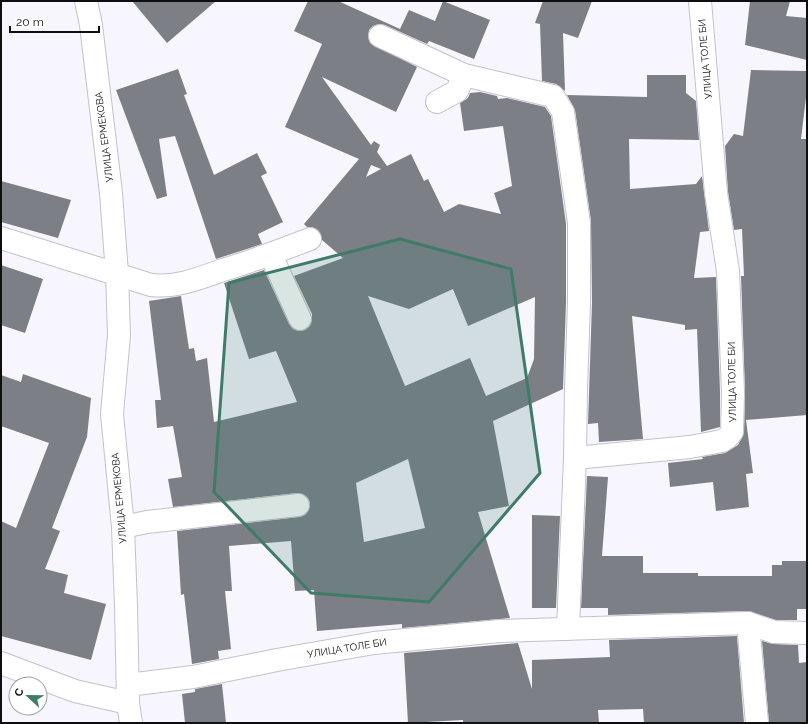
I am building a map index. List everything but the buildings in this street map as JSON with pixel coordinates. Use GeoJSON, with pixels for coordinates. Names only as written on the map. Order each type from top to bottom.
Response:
{"type":"FeatureCollection","features":[{"type":"Feature","properties":{"kind":"street","name":"УЛИЦА ЕРМЕКОВА"},"geometry":{"type":"LineString","coordinates":[[86,1],[92,25],[109,177],[117,274],[119,335],[112,414],[123,527],[129,704]]}},
{"type":"Feature","properties":{"kind":"street","name":"УЛИЦА ТОЛЕ БИ"},"geometry":{"type":"LineString","coordinates":[[575,458],[690,447],[722,441],[732,432],[734,392],[728,271],[716,193],[700,1]]}},
{"type":"Feature","properties":{"kind":"street"},"geometry":{"type":"LineString","coordinates":[[380,36],[464,76],[553,96],[563,112],[579,223],[579,303],[575,458],[568,629]]}},
{"type":"Feature","properties":{"kind":"street"},"geometry":{"type":"LineString","coordinates":[[437,102],[456,91],[464,76]]}},
{"type":"Feature","properties":{"kind":"street"},"geometry":{"type":"LineString","coordinates":[[1,238],[151,285],[162,286],[185,282],[271,255],[310,239]]}},
{"type":"Feature","properties":{"kind":"street"},"geometry":{"type":"LineString","coordinates":[[271,255],[300,319]]}},
{"type":"Feature","properties":{"kind":"street"},"geometry":{"type":"LineString","coordinates":[[123,527],[147,522],[298,505]]}},
{"type":"Feature","properties":{"kind":"street"},"geometry":{"type":"LineString","coordinates":[[757,723],[748,623],[774,632],[807,634]]}},
{"type":"Feature","properties":{"kind":"street","name":"УЛИЦА ТОЛЕ БИ"},"geometry":{"type":"LineString","coordinates":[[1,663],[75,691],[129,704],[193,678],[276,660],[374,643],[500,631],[748,623]]}},
{"type":"Feature","properties":{"kind":"highlighted area"},"geometry":{"type":"Polygon","coordinates":[[[400,239],[511,269],[540,473],[429,602],[311,593],[214,492],[229,283],[400,239]]]}}]}
